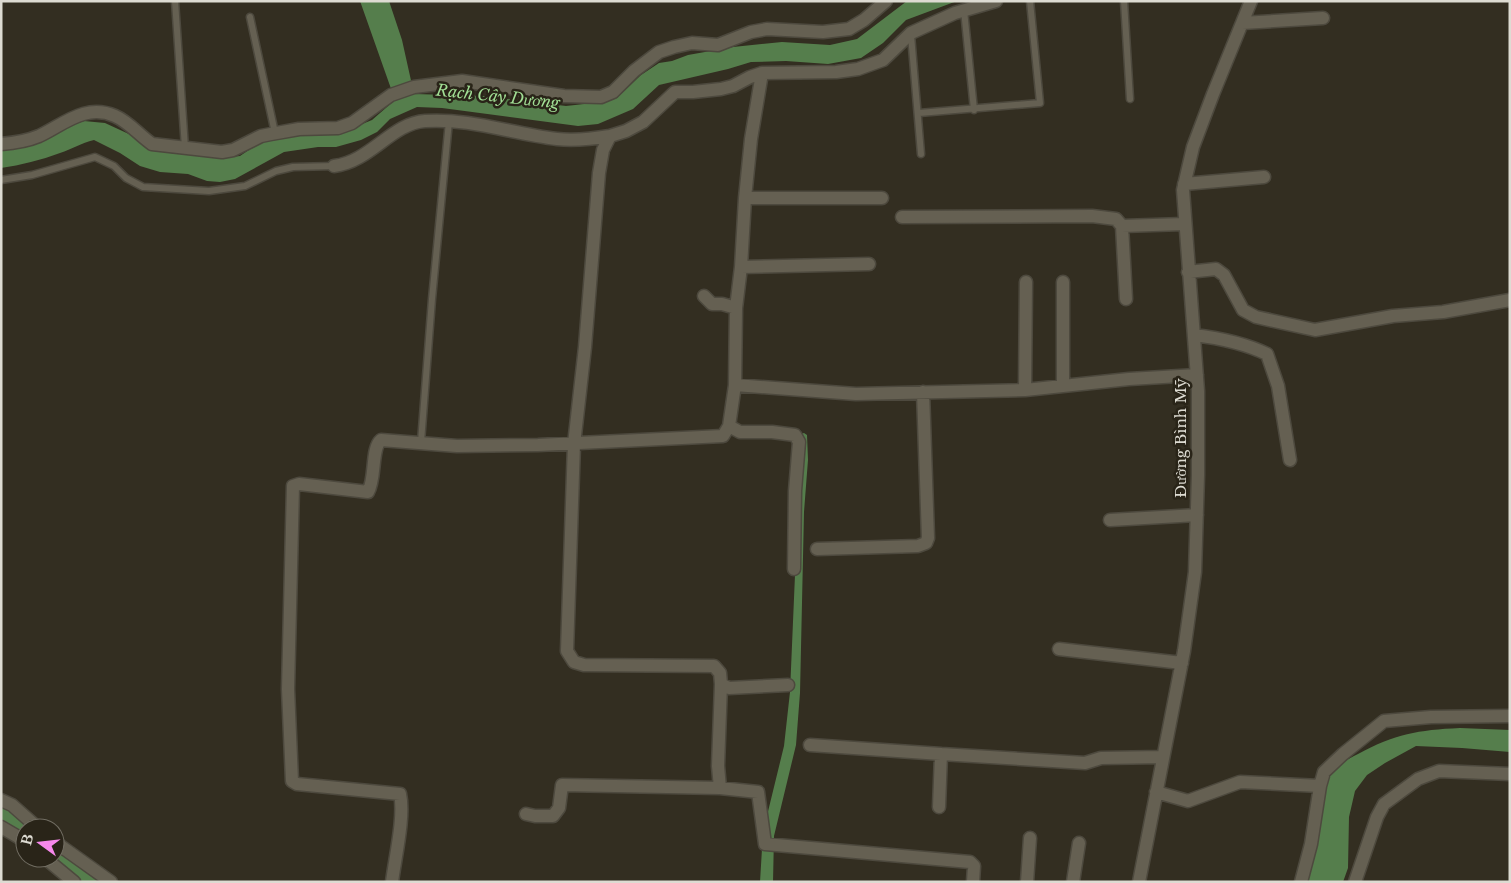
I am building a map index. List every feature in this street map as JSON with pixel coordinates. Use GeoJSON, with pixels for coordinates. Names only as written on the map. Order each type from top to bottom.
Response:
{"type":"FeatureCollection","features":[{"type":"Feature","properties":{"kind":"street"},"geometry":{"type":"LineString","coordinates":[[1,144],[28,140],[41,135],[70,118],[83,114],[102,112],[122,119],[152,144],[222,152],[233,150],[261,136],[275,133],[299,129],[338,128],[352,123],[391,95],[414,87],[462,81],[564,96],[601,97],[613,92],[634,71],[659,52],[692,43],[718,45],[767,28],[823,32],[849,29],[864,20],[886,1]]}},
{"type":"Feature","properties":{"kind":"street"},"geometry":{"type":"LineString","coordinates":[[334,166],[351,162],[375,149],[402,128],[423,121],[478,124],[557,139],[590,139],[610,136],[626,131],[643,122],[675,92],[693,92],[727,87],[762,73],[836,72],[858,68],[883,60],[911,33],[964,10],[996,1]]}},
{"type":"Feature","properties":{"kind":"street","name":"Đường Bình Mỹ"},"geometry":{"type":"LineString","coordinates":[[1139,882],[1182,663],[1196,572],[1196,375],[1183,190],[1193,147],[1251,1]]}},
{"type":"Feature","properties":{"kind":"street"},"geometry":{"type":"LineString","coordinates":[[1242,23],[1323,18]]}},
{"type":"Feature","properties":{"kind":"street"},"geometry":{"type":"LineString","coordinates":[[392,882],[399,825],[400,794],[297,784],[292,781],[288,689],[292,489],[295,484],[299,484],[368,492],[372,481],[378,442],[381,440],[457,446],[574,444],[723,436],[729,426],[735,385],[736,308],[741,267],[745,198],[751,140],[762,73]]}},
{"type":"Feature","properties":{"kind":"street"},"geometry":{"type":"LineString","coordinates":[[610,136],[603,150],[599,173],[585,347],[574,444],[567,651],[574,662],[584,665],[714,666],[720,674],[721,684],[718,766],[720,788]]}},
{"type":"Feature","properties":{"kind":"street"},"geometry":{"type":"LineString","coordinates":[[1184,184],[1264,178]]}},
{"type":"Feature","properties":{"kind":"street"},"geometry":{"type":"LineString","coordinates":[[745,198],[882,198]]}},
{"type":"Feature","properties":{"kind":"street"},"geometry":{"type":"LineString","coordinates":[[902,217],[1092,216],[1116,219],[1122,226],[1126,299]]}},
{"type":"Feature","properties":{"kind":"street"},"geometry":{"type":"LineString","coordinates":[[1122,226],[1184,224]]}},
{"type":"Feature","properties":{"kind":"street"},"geometry":{"type":"LineString","coordinates":[[741,267],[869,264]]}},
{"type":"Feature","properties":{"kind":"street"},"geometry":{"type":"LineString","coordinates":[[1188,272],[1216,269],[1224,275],[1243,310],[1256,317],[1315,330],[1393,316],[1443,312],[1510,300]]}},
{"type":"Feature","properties":{"kind":"street"},"geometry":{"type":"LineString","coordinates":[[1024,390],[1026,282]]}},
{"type":"Feature","properties":{"kind":"street"},"geometry":{"type":"LineString","coordinates":[[1063,282],[1063,386]]}},
{"type":"Feature","properties":{"kind":"street"},"geometry":{"type":"LineString","coordinates":[[704,296],[712,304],[722,304],[736,308]]}},
{"type":"Feature","properties":{"kind":"street"},"geometry":{"type":"LineString","coordinates":[[1194,335],[1220,338],[1252,347],[1267,354],[1278,386],[1290,460]]}},
{"type":"Feature","properties":{"kind":"street"},"geometry":{"type":"LineString","coordinates":[[735,385],[856,394],[1024,390],[1196,375]]}},
{"type":"Feature","properties":{"kind":"street"},"geometry":{"type":"LineString","coordinates":[[818,549],[918,546],[926,543],[928,538],[923,392]]}},
{"type":"Feature","properties":{"kind":"street"},"geometry":{"type":"LineString","coordinates":[[729,426],[740,432],[772,432],[795,435],[799,442],[795,491],[794,569]]}},
{"type":"Feature","properties":{"kind":"street"},"geometry":{"type":"LineString","coordinates":[[1110,520],[1197,515]]}},
{"type":"Feature","properties":{"kind":"street"},"geometry":{"type":"LineString","coordinates":[[1059,649],[1182,663]]}},
{"type":"Feature","properties":{"kind":"street"},"geometry":{"type":"LineString","coordinates":[[721,684],[729,688],[788,686]]}},
{"type":"Feature","properties":{"kind":"street"},"geometry":{"type":"LineString","coordinates":[[1301,882],[1311,844],[1324,772],[1342,754],[1384,721],[1431,717],[1510,716]]}},
{"type":"Feature","properties":{"kind":"street"},"geometry":{"type":"LineString","coordinates":[[810,745],[1085,763],[1101,758],[1163,757]]}},
{"type":"Feature","properties":{"kind":"street"},"geometry":{"type":"LineString","coordinates":[[939,807],[941,754]]}},
{"type":"Feature","properties":{"kind":"street"},"geometry":{"type":"LineString","coordinates":[[1355,882],[1380,810],[1384,804],[1418,778],[1439,771],[1510,774]]}},
{"type":"Feature","properties":{"kind":"street"},"geometry":{"type":"LineString","coordinates":[[1156,792],[1188,801],[1240,782],[1320,786]]}},
{"type":"Feature","properties":{"kind":"street"},"geometry":{"type":"LineString","coordinates":[[526,814],[553,816],[559,808],[562,785],[720,788],[758,792],[764,844],[970,862],[974,866],[973,882]]}},
{"type":"Feature","properties":{"kind":"street"},"geometry":{"type":"LineString","coordinates":[[1,800],[12,805],[27,818]]}},
{"type":"Feature","properties":{"kind":"street"},"geometry":{"type":"LineString","coordinates":[[1,827],[15,835]]}},
{"type":"Feature","properties":{"kind":"street"},"geometry":{"type":"LineString","coordinates":[[1026,882],[1030,838]]}},
{"type":"Feature","properties":{"kind":"street"},"geometry":{"type":"LineString","coordinates":[[1073,882],[1079,843]]}},
{"type":"Feature","properties":{"kind":"street"},"geometry":{"type":"LineString","coordinates":[[65,849],[111,882]]}},
{"type":"Feature","properties":{"kind":"street"},"geometry":{"type":"LineString","coordinates":[[57,868],[74,882]]}},
{"type":"Feature","properties":{"kind":"lane"},"geometry":{"type":"LineString","coordinates":[[175,1],[185,148]]}},
{"type":"Feature","properties":{"kind":"lane"},"geometry":{"type":"LineString","coordinates":[[919,113],[974,110],[1040,103],[1030,1]]}},
{"type":"Feature","properties":{"kind":"lane"},"geometry":{"type":"LineString","coordinates":[[1124,1],[1130,99]]}},
{"type":"Feature","properties":{"kind":"lane"},"geometry":{"type":"LineString","coordinates":[[964,10],[974,110]]}},
{"type":"Feature","properties":{"kind":"lane"},"geometry":{"type":"LineString","coordinates":[[250,17],[275,133]]}},
{"type":"Feature","properties":{"kind":"lane"},"geometry":{"type":"LineString","coordinates":[[911,33],[921,154]]}},
{"type":"Feature","properties":{"kind":"lane"},"geometry":{"type":"LineString","coordinates":[[421,442],[449,121]]}},
{"type":"Feature","properties":{"kind":"lane"},"geometry":{"type":"LineString","coordinates":[[1,180],[32,175],[95,157],[114,166],[126,178],[144,187],[209,191],[245,186],[276,171],[293,167],[334,166]]}},
{"type":"Feature","properties":{"kind":"shaded area"},"geometry":{"type":"Polygon","coordinates":[[[360,1],[389,1],[402,40],[414,94],[484,96],[566,106],[600,104],[617,98],[641,75],[659,63],[672,61],[688,55],[733,47],[782,42],[830,45],[857,39],[907,1],[957,1],[906,20],[883,43],[861,58],[828,64],[786,61],[751,62],[659,85],[633,109],[598,124],[578,126],[442,108],[417,107],[390,119],[377,132],[361,140],[336,147],[318,147],[284,152],[235,179],[220,182],[207,181],[188,174],[160,172],[140,166],[94,140],[46,158],[1,168],[1,150],[84,121],[105,123],[170,153],[222,158],[240,156],[259,143],[299,135],[345,131],[372,120],[395,100],[360,1]]]}},
{"type":"Feature","properties":{"kind":"shaded area"},"geometry":{"type":"Polygon","coordinates":[[[801,434],[807,435],[808,460],[804,512],[800,693],[796,745],[774,836],[773,882],[760,882],[763,832],[784,746],[790,692],[801,434]]]}},
{"type":"Feature","properties":{"kind":"shaded area"},"geometry":{"type":"Polygon","coordinates":[[[1460,728],[1510,730],[1510,752],[1416,746],[1385,763],[1367,775],[1355,791],[1349,817],[1348,868],[1343,882],[1304,882],[1320,802],[1331,774],[1338,767],[1371,747],[1407,734],[1460,728]]]}},
{"type":"Feature","properties":{"kind":"shaded area"},"geometry":{"type":"Polygon","coordinates":[[[1,803],[21,818],[15,818],[15,832],[1,824],[1,803]]]}},
{"type":"Feature","properties":{"kind":"shaded area"},"geometry":{"type":"Polygon","coordinates":[[[65,851],[108,882],[78,882],[62,868],[65,868],[65,851]]]}},
{"type":"Feature","properties":{"kind":"water label","name":"Rạch Cây Dương"},"geometry":{"type":"Point","coordinates":[498,96]}}]}
